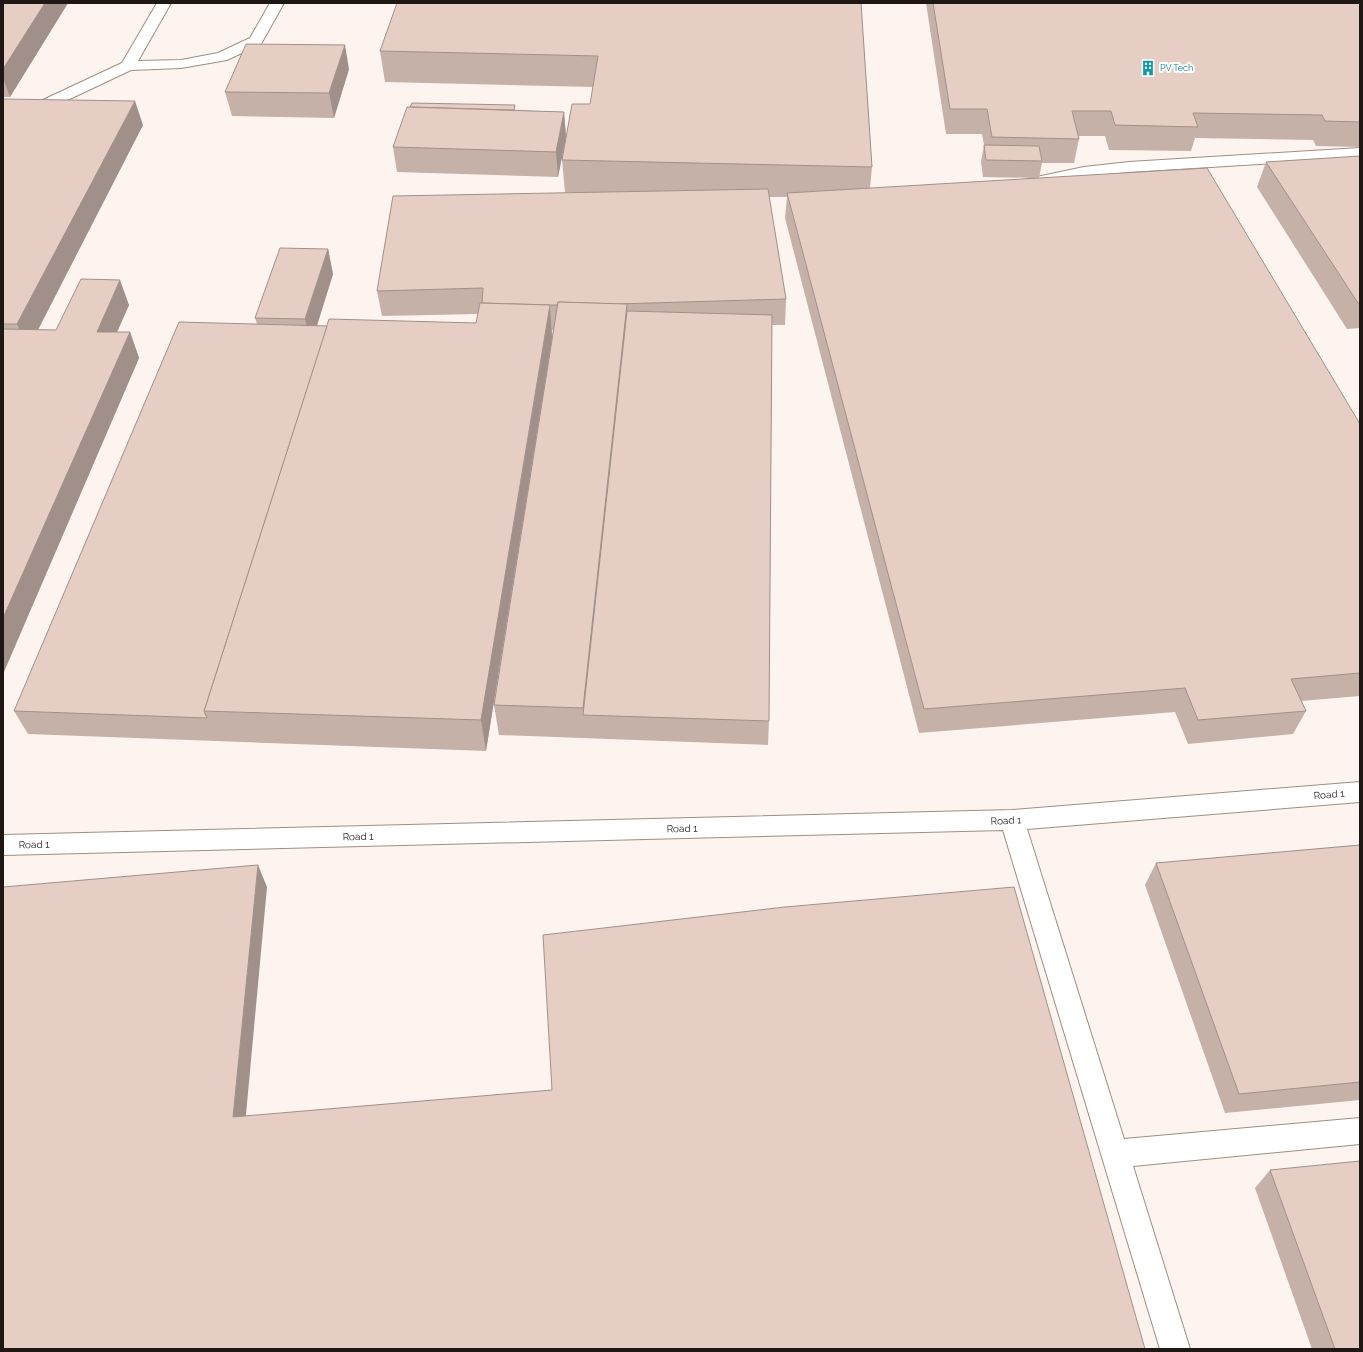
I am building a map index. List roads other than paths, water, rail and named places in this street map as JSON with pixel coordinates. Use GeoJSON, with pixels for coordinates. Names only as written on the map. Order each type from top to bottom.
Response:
{"type":"FeatureCollection","features":[{"type":"Feature","properties":{"kind":"street"},"geometry":{"type":"LineString","coordinates":[[128,66],[164,3]]}},
{"type":"Feature","properties":{"kind":"street"},"geometry":{"type":"LineString","coordinates":[[3,111],[33,111],[128,66],[180,64],[222,57],[256,41],[277,3]]}},
{"type":"Feature","properties":{"kind":"street"},"geometry":{"type":"LineString","coordinates":[[1020,183],[1042,181],[1084,172],[1136,167],[1360,153]]}},
{"type":"Feature","properties":{"kind":"street","name":"Road 1"},"geometry":{"type":"LineString","coordinates":[[3,845],[1012,820],[1360,792]]}},
{"type":"Feature","properties":{"kind":"street"},"geometry":{"type":"LineString","coordinates":[[1012,820],[1175,1349]]}},
{"type":"Feature","properties":{"kind":"street"},"geometry":{"type":"LineString","coordinates":[[1115,1154],[1360,1132]]}},
{"type":"Feature","properties":{"kind":"place","name":"PV Tech"},"geometry":{"type":"Point","coordinates":[1148,68]}}]}
